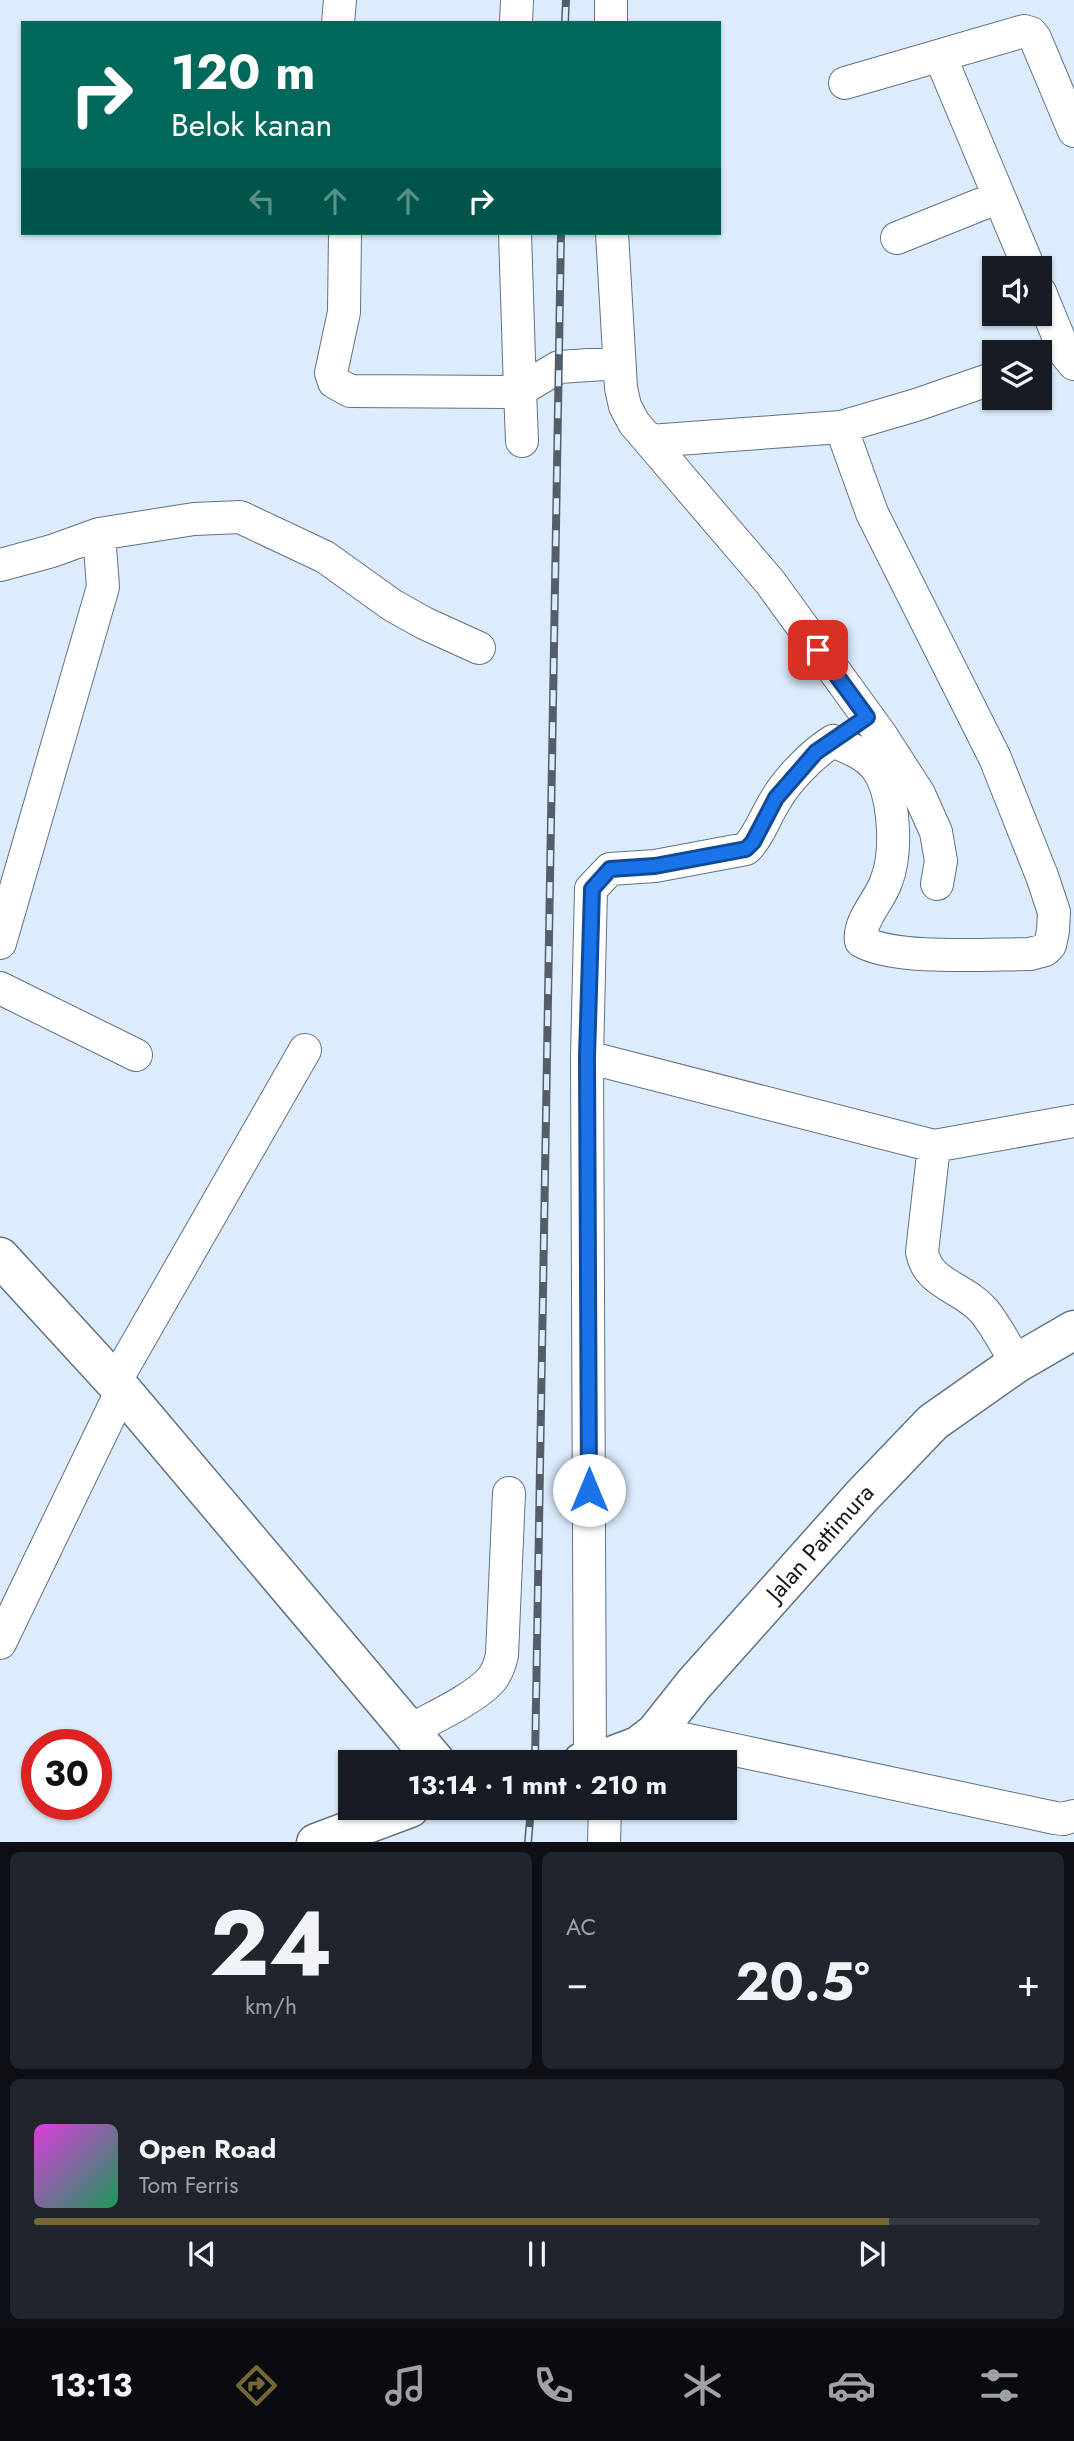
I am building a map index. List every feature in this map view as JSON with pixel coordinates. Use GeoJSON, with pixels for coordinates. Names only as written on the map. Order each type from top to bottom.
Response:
{"type":"FeatureCollection","features":[{"type":"Feature","properties":{"kind":"street"},"geometry":{"type":"LineString","coordinates":[[338,21],[340,0]]}},
{"type":"Feature","properties":{"kind":"street"},"geometry":{"type":"LineString","coordinates":[[516,21],[517,0]]}},
{"type":"Feature","properties":{"kind":"street"},"geometry":{"type":"LineString","coordinates":[[611,0],[611,21]]}},
{"type":"Feature","properties":{"kind":"street"},"geometry":{"type":"LineString","coordinates":[[845,83],[1024,31],[1031,33],[1074,131]]}},
{"type":"Feature","properties":{"kind":"street"},"geometry":{"type":"LineString","coordinates":[[940,56],[1024,256]]}},
{"type":"Feature","properties":{"kind":"street"},"geometry":{"type":"LineString","coordinates":[[897,238],[999,197]]}},
{"type":"Feature","properties":{"kind":"street"},"geometry":{"type":"LineString","coordinates":[[345,235],[344,312],[331,373],[334,382],[349,391],[511,393],[559,367],[619,363]]}},
{"type":"Feature","properties":{"kind":"street"},"geometry":{"type":"LineString","coordinates":[[515,235],[522,441]]}},
{"type":"Feature","properties":{"kind":"street"},"geometry":{"type":"LineString","coordinates":[[612,235],[619,363],[625,406],[634,423],[770,582],[919,794],[936,832],[941,861],[937,884]]}},
{"type":"Feature","properties":{"kind":"street"},"geometry":{"type":"LineString","coordinates":[[1050,326],[1060,360]]}},
{"type":"Feature","properties":{"kind":"street"},"geometry":{"type":"LineString","coordinates":[[650,441],[846,426],[982,382]]}},
{"type":"Feature","properties":{"kind":"street"},"geometry":{"type":"LineString","coordinates":[[824,747],[856,751],[874,765],[884,780],[889,800],[892,830],[891,867],[886,884],[862,930],[861,941],[881,949],[914,954],[1030,954],[1045,950],[1050,945],[1054,930],[1054,912],[1037,864],[995,758],[872,513],[846,426]]}},
{"type":"Feature","properties":{"kind":"street"},"geometry":{"type":"LineString","coordinates":[[0,565],[52,551],[100,554],[194,519],[240,517],[325,557],[424,623],[479,648]]}},
{"type":"Feature","properties":{"kind":"street"},"geometry":{"type":"LineString","coordinates":[[0,943],[5,907],[103,587],[100,554]]}},
{"type":"Feature","properties":{"kind":"street"},"geometry":{"type":"LineString","coordinates":[[596,1750],[587,1057],[592,889],[610,869],[655,866],[746,849],[753,842],[776,798],[824,747],[867,717]]}},
{"type":"Feature","properties":{"kind":"street"},"geometry":{"type":"LineString","coordinates":[[0,988],[136,1055]]}},
{"type":"Feature","properties":{"kind":"street"},"geometry":{"type":"LineString","coordinates":[[0,1643],[119,1386],[305,1050]]}},
{"type":"Feature","properties":{"kind":"street"},"geometry":{"type":"LineString","coordinates":[[587,1057],[933,1146],[1074,1121]]}},
{"type":"Feature","properties":{"kind":"street"},"geometry":{"type":"LineString","coordinates":[[933,1146],[922,1252],[924,1264],[932,1275],[972,1299],[985,1312],[1017,1363]]}},
{"type":"Feature","properties":{"kind":"street"},"geometry":{"type":"LineString","coordinates":[[0,1257],[119,1386],[426,1750]]}},
{"type":"Feature","properties":{"kind":"street","name":"Jalan Pattimura"},"geometry":{"type":"LineString","coordinates":[[627,1750],[638,1746],[655,1733],[806,1559],[933,1422],[1017,1363],[1074,1330]]}},
{"type":"Feature","properties":{"kind":"street"},"geometry":{"type":"LineString","coordinates":[[409,1731],[477,1692],[490,1681],[499,1668],[502,1655],[509,1493]]}},
{"type":"Feature","properties":{"kind":"street"},"geometry":{"type":"LineString","coordinates":[[655,1733],[1055,1818],[1074,1816]]}},
{"type":"Feature","properties":{"kind":"street"},"geometry":{"type":"LineString","coordinates":[[319,1842],[378,1820]]}},
{"type":"Feature","properties":{"kind":"street"},"geometry":{"type":"LineString","coordinates":[[604,1842],[605,1820]]}},
{"type":"Feature","properties":{"kind":"railway"},"geometry":{"type":"LineString","coordinates":[[565,21],[566,0]]}},
{"type":"Feature","properties":{"kind":"railway"},"geometry":{"type":"LineString","coordinates":[[535,1750],[561,235]]}},
{"type":"Feature","properties":{"kind":"railway"},"geometry":{"type":"LineString","coordinates":[[528,1842],[530,1820]]}},
{"type":"Feature","properties":{"kind":"route"},"geometry":{"type":"LineString","coordinates":[[589,1490],[587,1057],[592,889],[610,869],[655,866],[746,849],[753,842],[776,798],[816,752],[867,717],[818,650]]}}]}
